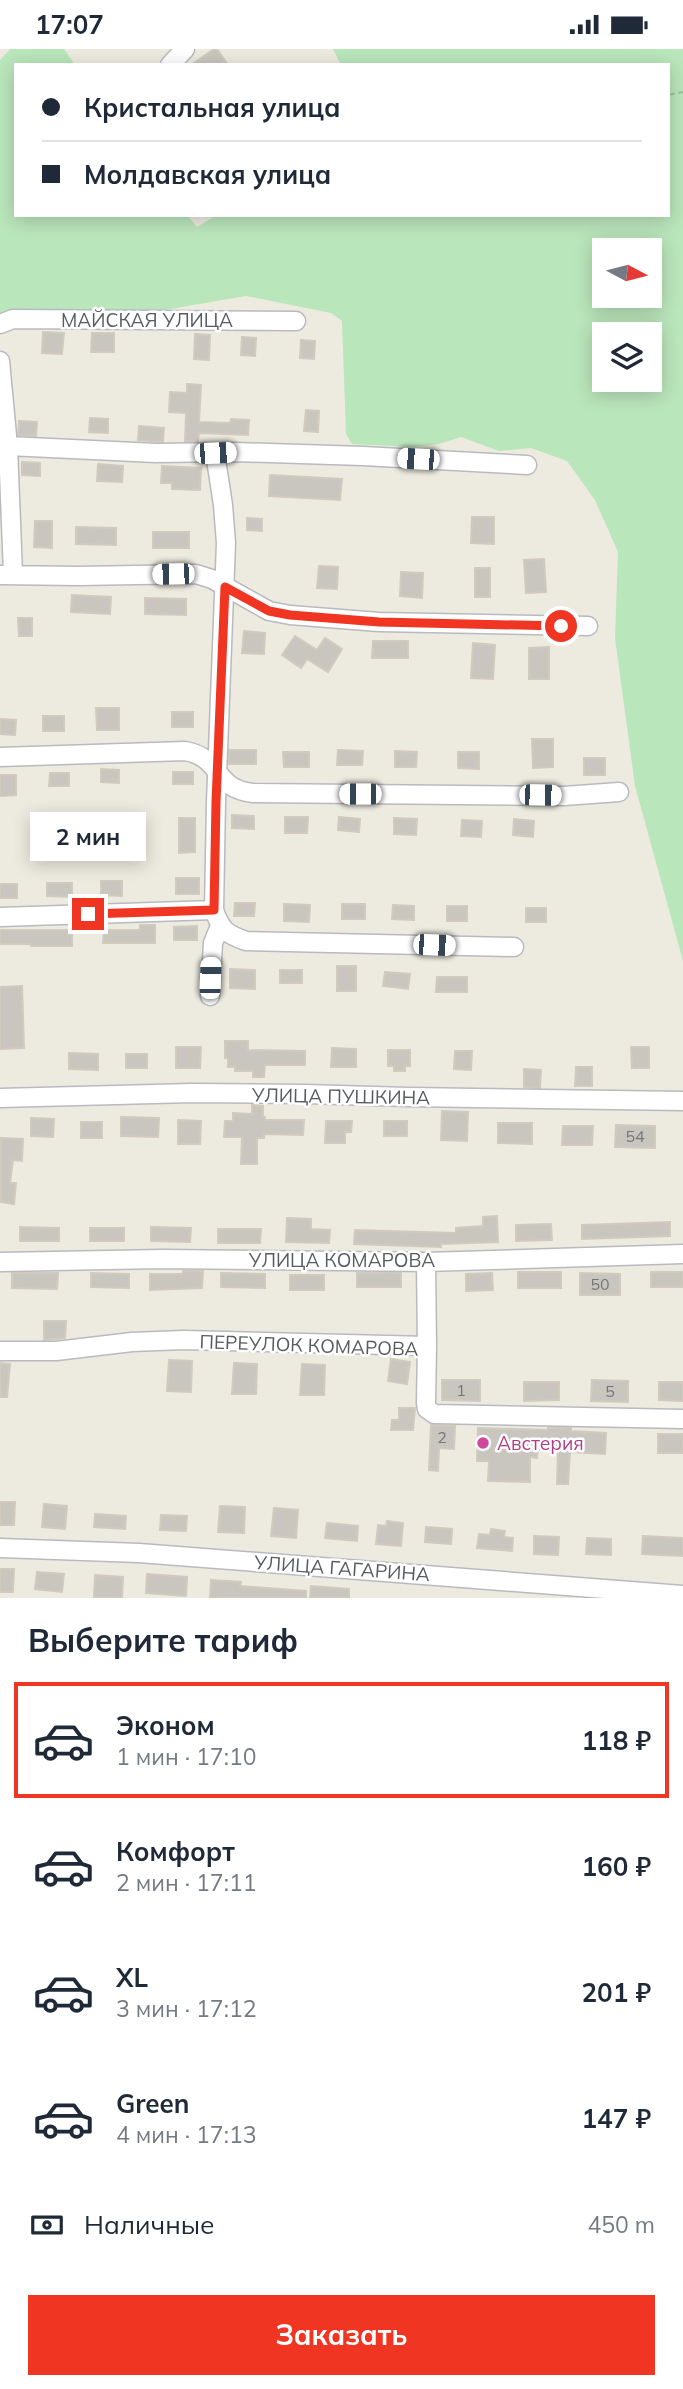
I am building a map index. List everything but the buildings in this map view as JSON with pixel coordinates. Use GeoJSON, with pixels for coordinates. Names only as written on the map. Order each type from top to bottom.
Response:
{"type":"FeatureCollection","features":[{"type":"Feature","properties":{"kind":"street"},"geometry":{"type":"LineString","coordinates":[[172,63],[186,49]]}},
{"type":"Feature","properties":{"kind":"street","name":"МАЙСКАЯ УЛИЦА"},"geometry":{"type":"LineString","coordinates":[[0,324],[13,319],[296,321]]}},
{"type":"Feature","properties":{"kind":"street"},"geometry":{"type":"LineString","coordinates":[[0,361],[8,446],[6,574],[196,574],[212,579],[269,611],[319,618],[587,626]]}},
{"type":"Feature","properties":{"kind":"street"},"geometry":{"type":"LineString","coordinates":[[8,446],[156,453],[350,456],[527,465]]}},
{"type":"Feature","properties":{"kind":"street"},"geometry":{"type":"LineString","coordinates":[[209,996],[217,918],[216,802],[225,587],[223,505],[215,453]]}},
{"type":"Feature","properties":{"kind":"street"},"geometry":{"type":"LineString","coordinates":[[0,757],[185,751],[206,758],[230,787],[242,792],[564,796],[619,792]]}},
{"type":"Feature","properties":{"kind":"street"},"geometry":{"type":"LineString","coordinates":[[216,802],[230,787]]}},
{"type":"Feature","properties":{"kind":"street"},"geometry":{"type":"LineString","coordinates":[[0,917],[217,918]]}},
{"type":"Feature","properties":{"kind":"street"},"geometry":{"type":"LineString","coordinates":[[217,918],[231,936],[246,941],[514,947]]}},
{"type":"Feature","properties":{"kind":"street","name":"УЛИЦА ПУШКИНА"},"geometry":{"type":"LineString","coordinates":[[0,1097],[280,1094],[683,1101]]}},
{"type":"Feature","properties":{"kind":"street","name":"УЛИЦА КОМАРОВА"},"geometry":{"type":"LineString","coordinates":[[0,1262],[162,1259],[426,1262],[683,1254]]}},
{"type":"Feature","properties":{"kind":"street"},"geometry":{"type":"LineString","coordinates":[[426,1262],[427,1346]]}},
{"type":"Feature","properties":{"kind":"street","name":"ПЕРЕУЛОК КОМАРОВА"},"geometry":{"type":"LineString","coordinates":[[0,1351],[56,1352],[132,1342],[184,1340],[427,1346],[426,1403],[427,1409],[434,1414],[683,1419]]}},
{"type":"Feature","properties":{"kind":"street","name":"УЛИЦА ГАГАРИНА"},"geometry":{"type":"LineString","coordinates":[[0,1548],[139,1553],[683,1595]]}},
{"type":"Feature","properties":{"kind":"green space"},"geometry":{"type":"Polygon","coordinates":[[[10,49],[64,49],[74,63],[14,63],[14,217],[189,217],[197,227],[214,217],[670,217],[670,63],[340,63],[333,49],[683,49],[683,961],[635,786],[615,638],[618,552],[595,500],[567,461],[531,448],[499,451],[461,437],[439,444],[413,447],[352,444],[346,434],[342,321],[331,313],[246,296],[159,311],[8,311],[0,314],[0,60],[10,49]]]}},
{"type":"Feature","properties":{"kind":"place","name":"Австерия"},"geometry":{"type":"Point","coordinates":[483,1443]}},
{"type":"Feature","properties":{"kind":"route"},"geometry":{"type":"LineString","coordinates":[[88,914],[214,910],[225,587],[269,611],[290,615],[379,622],[561,626]]}}]}
